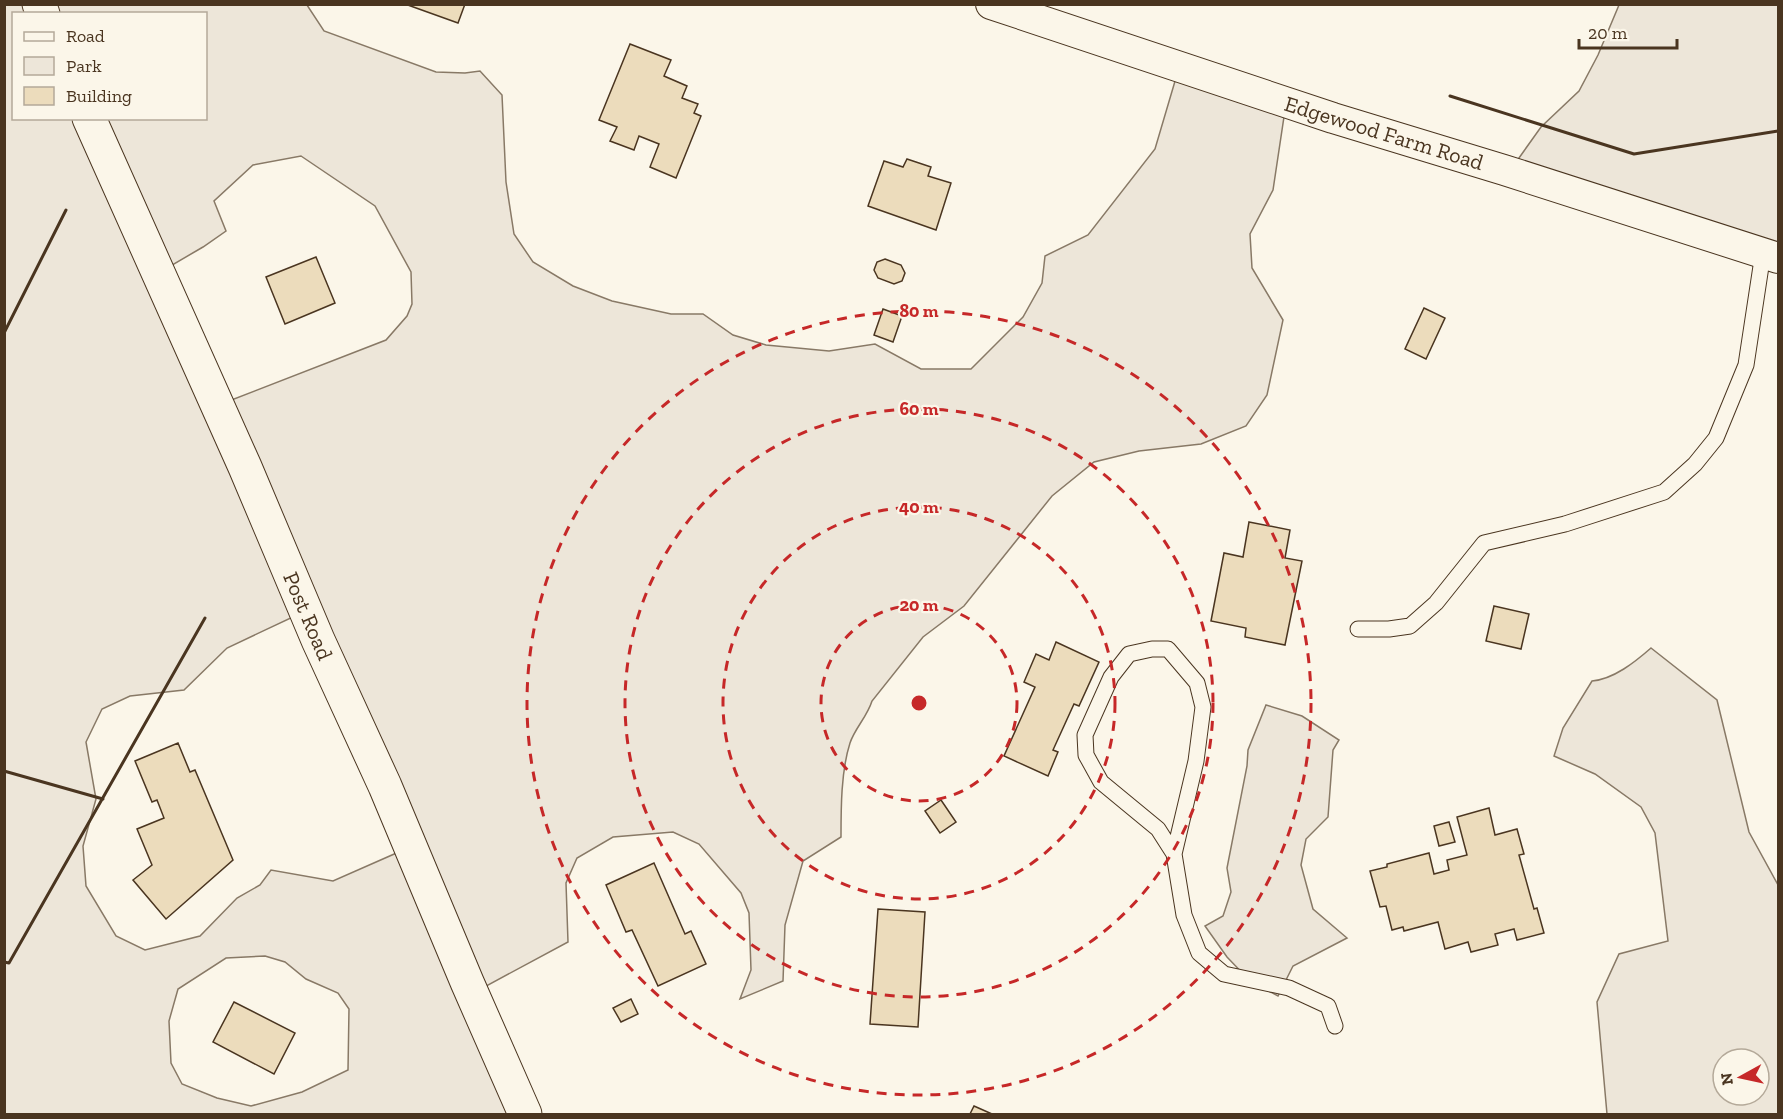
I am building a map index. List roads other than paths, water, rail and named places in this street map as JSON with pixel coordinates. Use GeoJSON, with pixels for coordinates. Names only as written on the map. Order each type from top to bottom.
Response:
{"type":"FeatureCollection","features":[{"type":"Feature","properties":{"kind":"main road","name":"Post Road"},"geometry":{"type":"LineString","coordinates":[[90,120],[245,467],[318,640],[385,786],[525,1114]]}},
{"type":"Feature","properties":{"kind":"street","name":"Edgewood Farm Road"},"geometry":{"type":"LineString","coordinates":[[991,4],[1333,118],[1771,256]]}},
{"type":"Feature","properties":{"kind":"lane"},"geometry":{"type":"LineString","coordinates":[[1358,629],[1410,626],[1436,603],[1484,543],[1565,524],[1664,492],[1695,464],[1716,438],[1746,365],[1771,256]]}},
{"type":"Feature","properties":{"kind":"lane"},"geometry":{"type":"LineString","coordinates":[[1174,854],[1196,761],[1203,707],[1197,682],[1168,650],[1152,649],[1129,654],[1111,677],[1085,735],[1086,755],[1101,782],[1158,829],[1174,854],[1185,915],[1199,953],[1224,974],[1289,988],[1328,1006],[1335,1026]]}}]}
